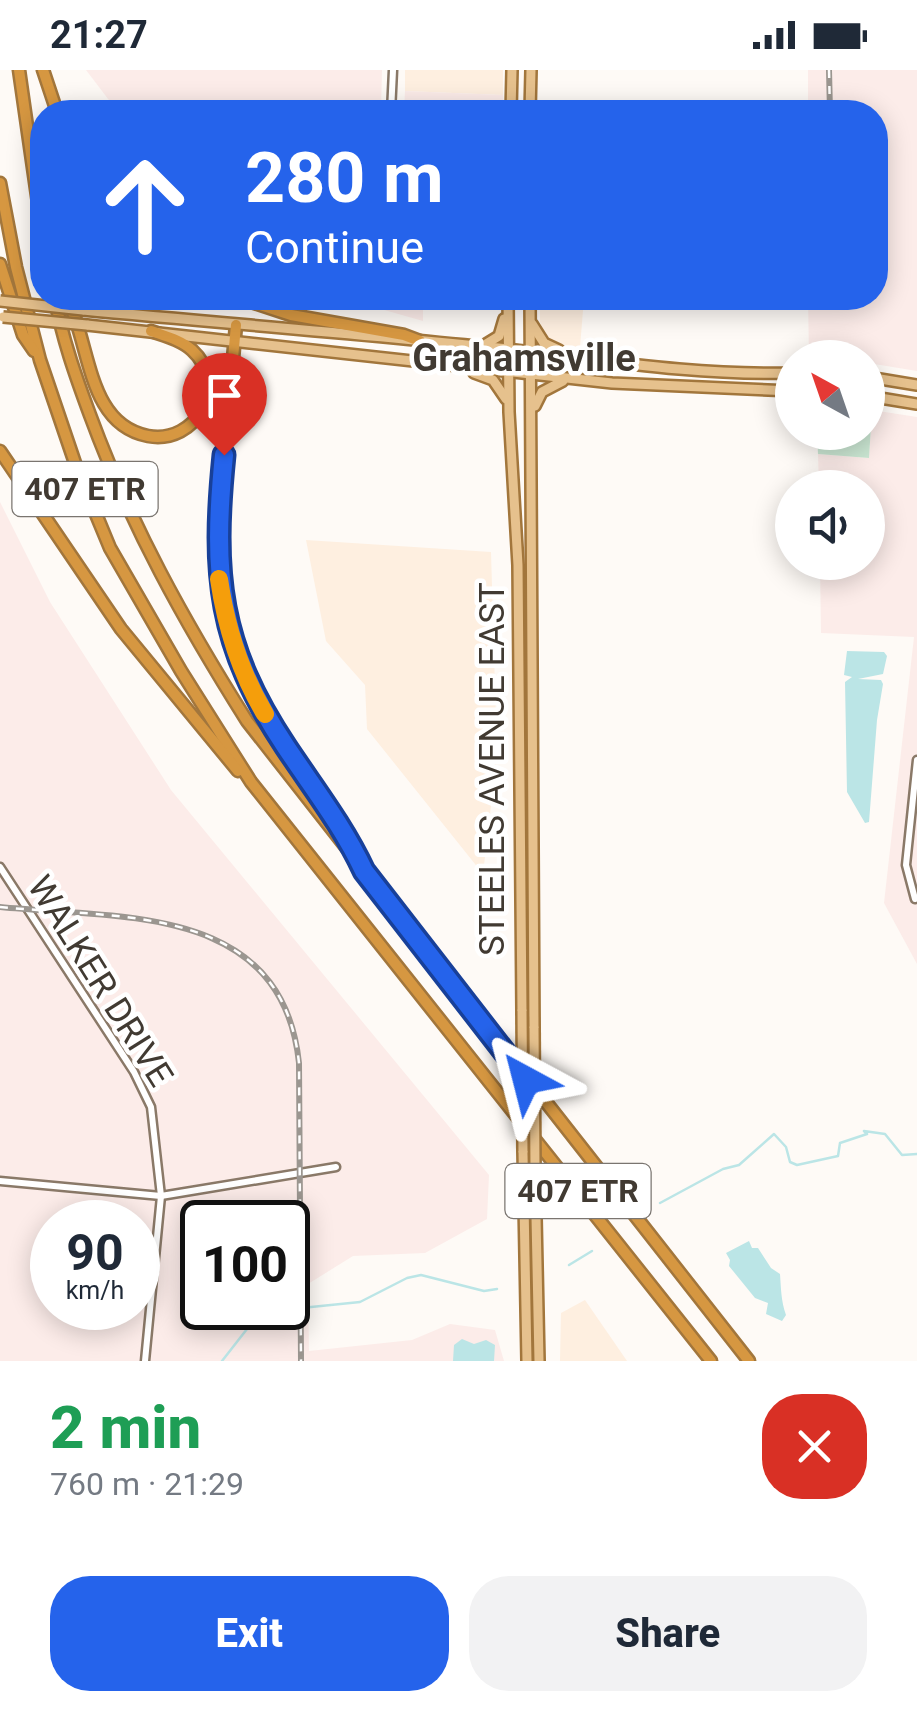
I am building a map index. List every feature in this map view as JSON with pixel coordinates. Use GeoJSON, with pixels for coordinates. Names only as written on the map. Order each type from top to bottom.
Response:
{"type":"FeatureCollection","features":[{"type":"Feature","properties":{"kind":"highway"},"geometry":{"type":"LineString","coordinates":[[19,70],[30,157]]}},
{"type":"Feature","properties":{"kind":"highway"},"geometry":{"type":"LineString","coordinates":[[43,70],[53,100]]}},
{"type":"Feature","properties":{"kind":"highway","name":"407 ETR"},"geometry":{"type":"LineString","coordinates":[[0,183],[40,360],[76,466],[110,548],[181,672],[251,782],[711,1361]]}},
{"type":"Feature","properties":{"kind":"highway"},"geometry":{"type":"LineString","coordinates":[[0,264],[23,335],[40,360]]}},
{"type":"Feature","properties":{"kind":"highway","name":"407 ETR"},"geometry":{"type":"LineString","coordinates":[[58,310],[108,466],[183,620],[247,721],[749,1361]]}},
{"type":"Feature","properties":{"kind":"highway"},"geometry":{"type":"LineString","coordinates":[[70,310],[92,378],[106,406],[135,432],[164,437],[179,433],[197,419],[206,402],[208,382],[203,365],[190,348],[151,331]]}},
{"type":"Feature","properties":{"kind":"highway"},"geometry":{"type":"LineString","coordinates":[[276,310],[420,341]]}},
{"type":"Feature","properties":{"kind":"highway"},"geometry":{"type":"LineString","coordinates":[[236,324],[217,526],[224,616],[262,708],[348,834],[364,871]]}},
{"type":"Feature","properties":{"kind":"highway"},"geometry":{"type":"LineString","coordinates":[[0,451],[120,629],[232,766],[251,782]]}},
{"type":"Feature","properties":{"kind":"main road"},"geometry":{"type":"LineString","coordinates":[[511,100],[512,70]]}},
{"type":"Feature","properties":{"kind":"main road"},"geometry":{"type":"LineString","coordinates":[[530,70],[530,100]]}},
{"type":"Feature","properties":{"kind":"main road"},"geometry":{"type":"LineString","coordinates":[[0,302],[30,305]]}},
{"type":"Feature","properties":{"kind":"main road"},"geometry":{"type":"LineString","coordinates":[[83,310],[740,374],[775,374]]}},
{"type":"Feature","properties":{"kind":"main road"},"geometry":{"type":"LineString","coordinates":[[468,346],[488,344],[498,336],[504,325],[504,310]]}},
{"type":"Feature","properties":{"kind":"main road","name":"STEELES AVENUE EAST"},"geometry":{"type":"LineString","coordinates":[[508,310],[518,566],[527,1361]]}},
{"type":"Feature","properties":{"kind":"main road","name":"STEELES AVENUE EAST"},"geometry":{"type":"LineString","coordinates":[[530,310],[538,1361]]}},
{"type":"Feature","properties":{"kind":"main road"},"geometry":{"type":"LineString","coordinates":[[530,316],[536,334],[550,348],[584,358]]}},
{"type":"Feature","properties":{"kind":"main road"},"geometry":{"type":"LineString","coordinates":[[2,317],[580,379],[775,390]]}},
{"type":"Feature","properties":{"kind":"main road"},"geometry":{"type":"LineString","coordinates":[[438,365],[448,371],[480,374],[493,380],[505,395],[510,412]]}},
{"type":"Feature","properties":{"kind":"main road"},"geometry":{"type":"LineString","coordinates":[[531,418],[545,389],[558,381],[580,379]]}},
{"type":"Feature","properties":{"kind":"main road"},"geometry":{"type":"LineString","coordinates":[[885,380],[917,385]]}},
{"type":"Feature","properties":{"kind":"main road"},"geometry":{"type":"LineString","coordinates":[[885,399],[917,404]]}},
{"type":"Feature","properties":{"kind":"street"},"geometry":{"type":"LineString","coordinates":[[392,100],[393,70]]}},
{"type":"Feature","properties":{"kind":"street"},"geometry":{"type":"LineString","coordinates":[[915,899],[906,865],[917,760]]}},
{"type":"Feature","properties":{"kind":"street","name":"WALKER DRIVE"},"geometry":{"type":"LineString","coordinates":[[0,867],[151,1107],[161,1196],[144,1361]]}},
{"type":"Feature","properties":{"kind":"street"},"geometry":{"type":"LineString","coordinates":[[0,1181],[161,1196],[336,1166]]}},
{"type":"Feature","properties":{"kind":"shaded area"},"geometry":{"type":"Polygon","coordinates":[[[86,70],[382,70],[381,100],[109,100],[86,70]]]}},
{"type":"Feature","properties":{"kind":"shaded area"},"geometry":{"type":"Polygon","coordinates":[[[405,70],[503,70],[503,95],[405,91],[405,70]]]}},
{"type":"Feature","properties":{"kind":"shaded area"},"geometry":{"type":"Polygon","coordinates":[[[808,70],[917,70],[917,371],[885,366],[885,340],[809,340],[808,310],[888,310],[888,100],[808,100],[808,70]]]}},
{"type":"Feature","properties":{"kind":"shaded area"},"geometry":{"type":"Polygon","coordinates":[[[405,91],[503,95],[503,100],[405,100],[405,91]]]}},
{"type":"Feature","properties":{"kind":"shaded area"},"geometry":{"type":"Polygon","coordinates":[[[384,310],[423,310],[423,321],[384,310]]]}},
{"type":"Feature","properties":{"kind":"shaded area"},"geometry":{"type":"Polygon","coordinates":[[[540,310],[583,310],[580,347],[561,345],[544,335],[540,310]]]}},
{"type":"Feature","properties":{"kind":"shaded area"},"geometry":{"type":"Polygon","coordinates":[[[885,412],[917,417],[917,964],[884,903],[914,637],[821,633],[820,580],[885,580],[885,470],[818,470],[818,454],[869,458],[870,450],[885,450],[885,412]]]}},
{"type":"Feature","properties":{"kind":"shaded area"},"geometry":{"type":"Polygon","coordinates":[[[0,502],[50,602],[171,790],[489,1175],[487,1219],[425,1253],[353,1256],[310,1283],[310,1200],[180,1200],[180,1330],[309,1330],[309,1351],[412,1340],[450,1324],[495,1330],[504,1361],[0,1361],[0,502]]]}},
{"type":"Feature","properties":{"kind":"shaded area"},"geometry":{"type":"Polygon","coordinates":[[[306,540],[491,552],[497,755],[483,874],[367,729],[365,685],[326,641],[306,540]]]}},
{"type":"Feature","properties":{"kind":"shaded area"},"geometry":{"type":"Polygon","coordinates":[[[585,1300],[627,1361],[560,1361],[561,1313],[585,1300]]]}},
{"type":"Feature","properties":{"kind":"green space"},"geometry":{"type":"Polygon","coordinates":[[[818,450],[870,450],[869,458],[818,454],[818,450]]]}},
{"type":"Feature","properties":{"kind":"water"},"geometry":{"type":"Polygon","coordinates":[[[847,651],[884,652],[887,656],[883,674],[858,679],[881,680],[883,684],[869,822],[865,823],[847,792],[845,682],[852,677],[844,675],[847,651]]]}},
{"type":"Feature","properties":{"kind":"water"},"geometry":{"type":"Polygon","coordinates":[[[749,1241],[780,1274],[786,1315],[782,1321],[766,1314],[768,1303],[755,1298],[729,1266],[726,1253],[749,1241]]]}},
{"type":"Feature","properties":{"kind":"water"},"geometry":{"type":"Polygon","coordinates":[[[462,1339],[474,1344],[486,1340],[495,1345],[494,1361],[453,1361],[454,1345],[462,1339]]]}},
{"type":"Feature","properties":{"kind":"waterway"},"geometry":{"type":"LineString","coordinates":[[660,1203],[723,1169],[739,1165],[774,1134],[786,1147],[790,1162],[797,1165],[838,1156],[840,1143],[867,1134],[864,1131],[885,1134],[902,1155],[917,1154]]}},
{"type":"Feature","properties":{"kind":"waterway"},"geometry":{"type":"LineString","coordinates":[[569,1265],[592,1251]]}},
{"type":"Feature","properties":{"kind":"waterway"},"geometry":{"type":"LineString","coordinates":[[222,1361],[247,1329],[272,1311],[360,1302],[421,1275],[484,1291],[497,1289]]}},
{"type":"Feature","properties":{"kind":"railway"},"geometry":{"type":"LineString","coordinates":[[829,70],[830,100]]}},
{"type":"Feature","properties":{"kind":"railway"},"geometry":{"type":"LineString","coordinates":[[0,907],[143,919],[188,929],[229,946],[262,973],[286,1011],[299,1063],[301,1361]]}},
{"type":"Feature","properties":{"kind":"slow traffic"},"geometry":{"type":"LineString","coordinates":[[219,579],[224,616],[237,655],[265,714]]}},
{"type":"Feature","properties":{"kind":"district","name":"Grahamsville"},"geometry":{"type":"Point","coordinates":[524,358]}},
{"type":"Feature","properties":{"kind":"route"},"geometry":{"type":"LineString","coordinates":[[224,455],[217,526],[218,574],[224,616],[246,676],[285,745],[348,834],[364,871],[526,1080]]}}]}
